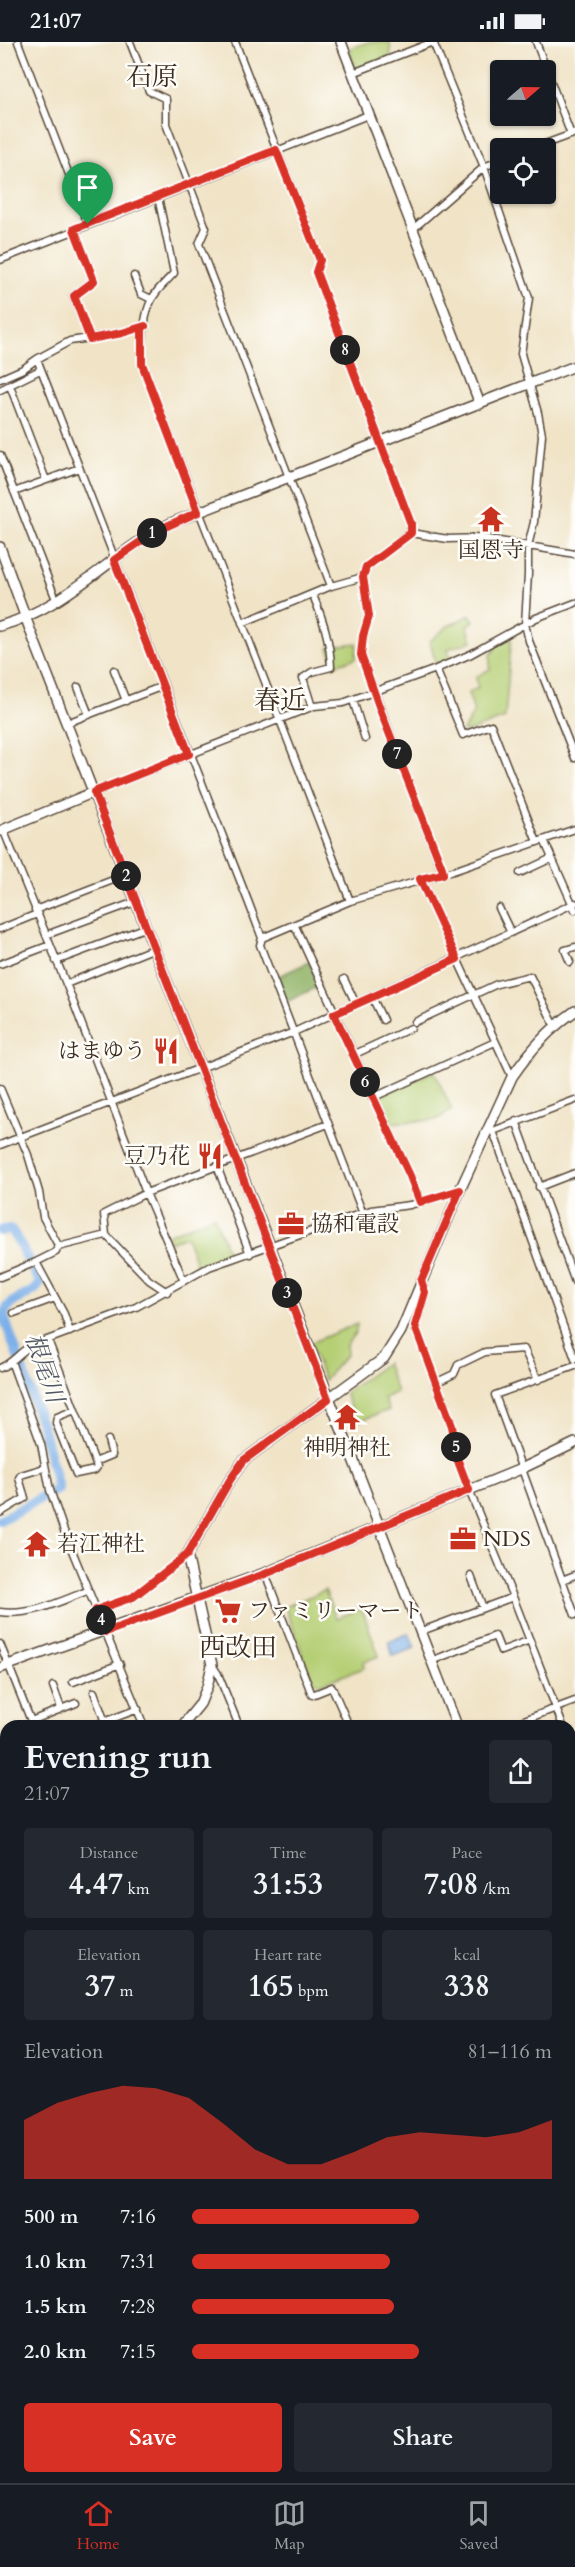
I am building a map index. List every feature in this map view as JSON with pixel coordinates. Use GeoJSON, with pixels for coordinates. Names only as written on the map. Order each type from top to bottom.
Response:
{"type":"FeatureCollection","features":[{"type":"Feature","properties":{"kind":"street"},"geometry":{"type":"LineString","coordinates":[[18,42],[88,224]]}},
{"type":"Feature","properties":{"kind":"street"},"geometry":{"type":"LineString","coordinates":[[130,42],[149,91],[166,99],[166,124],[206,228],[199,244],[331,586]]}},
{"type":"Feature","properties":{"kind":"street"},"geometry":{"type":"LineString","coordinates":[[235,42],[320,260],[316,272],[411,524],[411,533],[402,542],[370,562],[363,577],[369,616],[363,636],[361,655],[443,874]]}},
{"type":"Feature","properties":{"kind":"street"},"geometry":{"type":"LineString","coordinates":[[341,42],[480,404]]}},
{"type":"Feature","properties":{"kind":"street"},"geometry":{"type":"LineString","coordinates":[[353,73],[433,42],[484,167],[528,298],[521,354],[538,414],[542,443],[534,522],[528,546],[525,624],[575,758]]}},
{"type":"Feature","properties":{"kind":"street"},"geometry":{"type":"LineString","coordinates":[[536,42],[573,134],[556,140]]}},
{"type":"Feature","properties":{"kind":"street"},"geometry":{"type":"LineString","coordinates":[[0,260],[368,115]]}},
{"type":"Feature","properties":{"kind":"street"},"geometry":{"type":"LineString","coordinates":[[413,229],[484,167],[490,165]]}},
{"type":"Feature","properties":{"kind":"street"},"geometry":{"type":"LineString","coordinates":[[158,197],[174,273],[152,299],[145,326],[142,328],[142,364],[350,901]]}},
{"type":"Feature","properties":{"kind":"street"},"geometry":{"type":"LineString","coordinates":[[74,229],[94,281],[74,296],[90,339]]}},
{"type":"Feature","properties":{"kind":"street"},"geometry":{"type":"LineString","coordinates":[[134,276],[141,294],[152,299]]}},
{"type":"Feature","properties":{"kind":"street"},"geometry":{"type":"LineString","coordinates":[[0,379],[23,369],[36,359],[70,341],[122,333],[145,326]]}},
{"type":"Feature","properties":{"kind":"street"},"geometry":{"type":"LineString","coordinates":[[36,359],[262,939],[260,945],[363,1214]]}},
{"type":"Feature","properties":{"kind":"street"},"geometry":{"type":"LineString","coordinates":[[0,626],[26,619],[57,603],[156,531],[198,512],[380,444],[575,366]]}},
{"type":"Feature","properties":{"kind":"street"},"geometry":{"type":"LineString","coordinates":[[0,390],[40,370]]}},
{"type":"Feature","properties":{"kind":"street"},"geometry":{"type":"LineString","coordinates":[[10,386],[46,480]]}},
{"type":"Feature","properties":{"kind":"street"},"geometry":{"type":"LineString","coordinates":[[0,454],[57,603]]}},
{"type":"Feature","properties":{"kind":"street"},"geometry":{"type":"LineString","coordinates":[[14,492],[79,468]]}},
{"type":"Feature","properties":{"kind":"street"},"geometry":{"type":"LineString","coordinates":[[411,533],[448,539],[482,538],[575,554]]}},
{"type":"Feature","properties":{"kind":"street"},"geometry":{"type":"LineString","coordinates":[[0,547],[135,902],[147,927],[269,1247],[381,1527],[419,1632],[455,1720]]}},
{"type":"Feature","properties":{"kind":"street"},"geometry":{"type":"LineString","coordinates":[[242,623],[331,586],[363,577]]}},
{"type":"Feature","properties":{"kind":"street"},"geometry":{"type":"LineString","coordinates":[[312,707],[303,678],[312,672],[331,667],[330,643],[325,623],[313,595]]}},
{"type":"Feature","properties":{"kind":"street"},"geometry":{"type":"LineString","coordinates":[[184,1281],[146,1193],[66,984],[2,830],[312,707],[353,700],[436,669],[471,654],[525,624],[575,603]]}},
{"type":"Feature","properties":{"kind":"street"},"geometry":{"type":"LineString","coordinates":[[0,1145],[294,1032],[574,906],[552,858],[540,841],[491,725],[462,735],[436,669]]}},
{"type":"Feature","properties":{"kind":"street"},"geometry":{"type":"LineString","coordinates":[[114,670],[126,701]]}},
{"type":"Feature","properties":{"kind":"street"},"geometry":{"type":"LineString","coordinates":[[67,723],[163,686]]}},
{"type":"Feature","properties":{"kind":"street"},"geometry":{"type":"LineString","coordinates":[[78,687],[89,715]]}},
{"type":"Feature","properties":{"kind":"street"},"geometry":{"type":"LineString","coordinates":[[353,700],[365,740]]}},
{"type":"Feature","properties":{"kind":"street"},"geometry":{"type":"LineString","coordinates":[[262,939],[350,901],[443,874],[575,829]]}},
{"type":"Feature","properties":{"kind":"street"},"geometry":{"type":"LineString","coordinates":[[520,873],[552,858]]}},
{"type":"Feature","properties":{"kind":"street"},"geometry":{"type":"LineString","coordinates":[[0,928],[126,875]]}},
{"type":"Feature","properties":{"kind":"street"},"geometry":{"type":"LineString","coordinates":[[420,879],[512,1077]]}},
{"type":"Feature","properties":{"kind":"street"},"geometry":{"type":"LineString","coordinates":[[46,935],[135,902]]}},
{"type":"Feature","properties":{"kind":"street"},"geometry":{"type":"LineString","coordinates":[[500,908],[511,933]]}},
{"type":"Feature","properties":{"kind":"street"},"geometry":{"type":"LineString","coordinates":[[295,926],[420,1202]]}},
{"type":"Feature","properties":{"kind":"street"},"geometry":{"type":"LineString","coordinates":[[56,961],[147,927]]}},
{"type":"Feature","properties":{"kind":"street"},"geometry":{"type":"LineString","coordinates":[[0,964],[50,945]]}},
{"type":"Feature","properties":{"kind":"street"},"geometry":{"type":"LineString","coordinates":[[570,962],[565,950],[575,947]]}},
{"type":"Feature","properties":{"kind":"street"},"geometry":{"type":"LineString","coordinates":[[66,984],[154,948]]}},
{"type":"Feature","properties":{"kind":"street"},"geometry":{"type":"LineString","coordinates":[[353,1055],[473,994],[497,984],[530,976],[555,1026]]}},
{"type":"Feature","properties":{"kind":"street"},"geometry":{"type":"LineString","coordinates":[[344,979],[356,1004]]}},
{"type":"Feature","properties":{"kind":"street"},"geometry":{"type":"LineString","coordinates":[[372,997],[383,1020]]}},
{"type":"Feature","properties":{"kind":"street"},"geometry":{"type":"LineString","coordinates":[[96,1610],[133,1597],[187,1555],[244,1460],[384,1358],[401,1331],[460,1190],[492,1129],[512,1077],[521,1063],[555,1026],[575,1011]]}},
{"type":"Feature","properties":{"kind":"street"},"geometry":{"type":"LineString","coordinates":[[372,1098],[495,1042]]}},
{"type":"Feature","properties":{"kind":"street"},"geometry":{"type":"LineString","coordinates":[[0,1088],[39,1192],[43,1217],[58,1247],[56,1252],[0,1277]]}},
{"type":"Feature","properties":{"kind":"street"},"geometry":{"type":"LineString","coordinates":[[492,1129],[575,1100]]}},
{"type":"Feature","properties":{"kind":"street"},"geometry":{"type":"LineString","coordinates":[[516,1121],[539,1186],[572,1267],[575,1282]]}},
{"type":"Feature","properties":{"kind":"street"},"geometry":{"type":"LineString","coordinates":[[167,1292],[149,1280],[106,1235],[104,1214],[146,1193],[328,1124]]}},
{"type":"Feature","properties":{"kind":"street"},"geometry":{"type":"LineString","coordinates":[[492,1129],[575,1359]]}},
{"type":"Feature","properties":{"kind":"street"},"geometry":{"type":"LineString","coordinates":[[216,1166],[250,1254]]}},
{"type":"Feature","properties":{"kind":"street"},"geometry":{"type":"LineString","coordinates":[[539,1186],[575,1173]]}},
{"type":"Feature","properties":{"kind":"street"},"geometry":{"type":"LineString","coordinates":[[0,1368],[12,1364],[19,1352],[136,1307],[209,1267],[363,1214],[420,1202],[460,1190]]}},
{"type":"Feature","properties":{"kind":"street"},"geometry":{"type":"LineString","coordinates":[[58,1247],[106,1235]]}},
{"type":"Feature","properties":{"kind":"street"},"geometry":{"type":"LineString","coordinates":[[36,1262],[64,1314],[70,1332]]}},
{"type":"Feature","properties":{"kind":"street"},"geometry":{"type":"LineString","coordinates":[[421,1281],[425,1292],[415,1326],[452,1426],[458,1461],[561,1720]]}},
{"type":"Feature","properties":{"kind":"street"},"geometry":{"type":"LineString","coordinates":[[14,1313],[55,1298]]}},
{"type":"Feature","properties":{"kind":"street"},"geometry":{"type":"LineString","coordinates":[[48,1340],[98,1467],[95,1470],[76,1474],[56,1423],[57,1417],[75,1410]]}},
{"type":"Feature","properties":{"kind":"street"},"geometry":{"type":"LineString","coordinates":[[435,1383],[454,1374],[458,1365],[485,1352],[524,1349],[538,1380]]}},
{"type":"Feature","properties":{"kind":"street"},"geometry":{"type":"LineString","coordinates":[[12,1364],[41,1444],[44,1468],[52,1498],[87,1591],[142,1720]]}},
{"type":"Feature","properties":{"kind":"street"},"geometry":{"type":"LineString","coordinates":[[575,1366],[495,1395],[575,1615]]}},
{"type":"Feature","properties":{"kind":"street"},"geometry":{"type":"LineString","coordinates":[[95,1462],[112,1455],[108,1440]]}},
{"type":"Feature","properties":{"kind":"street"},"geometry":{"type":"LineString","coordinates":[[4,1667],[265,1574],[574,1445]]}},
{"type":"Feature","properties":{"kind":"street"},"geometry":{"type":"LineString","coordinates":[[0,1513],[25,1498],[18,1478],[44,1468]]}},
{"type":"Feature","properties":{"kind":"street"},"geometry":{"type":"LineString","coordinates":[[187,1555],[212,1665],[218,1674],[237,1720]]}},
{"type":"Feature","properties":{"kind":"street"},"geometry":{"type":"LineString","coordinates":[[265,1574],[312,1695],[332,1688],[346,1720]]}},
{"type":"Feature","properties":{"kind":"street"},"geometry":{"type":"LineString","coordinates":[[562,1580],[575,1575]]}},
{"type":"Feature","properties":{"kind":"street"},"geometry":{"type":"LineString","coordinates":[[471,1576],[483,1608]]}},
{"type":"Feature","properties":{"kind":"street"},"geometry":{"type":"LineString","coordinates":[[0,1612],[11,1614],[37,1610],[87,1591]]}},
{"type":"Feature","properties":{"kind":"street"},"geometry":{"type":"LineString","coordinates":[[419,1632],[513,1597]]}},
{"type":"Feature","properties":{"kind":"street"},"geometry":{"type":"LineString","coordinates":[[431,1661],[495,1636],[501,1651],[530,1640]]}},
{"type":"Feature","properties":{"kind":"street"},"geometry":{"type":"LineString","coordinates":[[0,1644],[4,1667],[30,1720]]}},
{"type":"Feature","properties":{"kind":"street"},"geometry":{"type":"LineString","coordinates":[[74,1682],[120,1664]]}},
{"type":"Feature","properties":{"kind":"street"},"geometry":{"type":"LineString","coordinates":[[187,1720],[200,1704],[207,1688],[212,1665]]}},
{"type":"Feature","properties":{"kind":"street"},"geometry":{"type":"LineString","coordinates":[[53,1686],[62,1708]]}},
{"type":"Feature","properties":{"kind":"street"},"geometry":{"type":"LineString","coordinates":[[94,1692],[104,1720]]}},
{"type":"Feature","properties":{"kind":"street"},"geometry":{"type":"LineString","coordinates":[[524,1720],[575,1701]]}},
{"type":"Feature","properties":{"kind":"street"},"geometry":{"type":"LineString","coordinates":[[40,1720],[76,1702]]}},
{"type":"Feature","properties":{"kind":"street"},"geometry":{"type":"LineString","coordinates":[[110,1720],[138,1709]]}},
{"type":"Feature","properties":{"kind":"green space"},"geometry":{"type":"Polygon","coordinates":[[[368,42],[390,42],[391,56],[356,69],[349,49],[368,42]]]}},
{"type":"Feature","properties":{"kind":"green space"},"geometry":{"type":"Polygon","coordinates":[[[470,615],[474,621],[467,625],[472,641],[448,649],[450,660],[436,665],[430,641],[448,626],[470,615]]]}},
{"type":"Feature","properties":{"kind":"green space"},"geometry":{"type":"Polygon","coordinates":[[[512,633],[505,718],[467,732],[463,731],[474,712],[468,693],[478,688],[476,677],[490,669],[490,655],[495,650],[495,643],[512,633]]]}},
{"type":"Feature","properties":{"kind":"green space"},"geometry":{"type":"Polygon","coordinates":[[[357,643],[356,658],[333,666],[329,647],[357,643]]]}},
{"type":"Feature","properties":{"kind":"green space"},"geometry":{"type":"Polygon","coordinates":[[[309,962],[320,986],[286,1002],[277,977],[309,962]]]}},
{"type":"Feature","properties":{"kind":"green space"},"geometry":{"type":"Polygon","coordinates":[[[434,1071],[452,1110],[436,1120],[387,1123],[376,1098],[434,1071]]]}},
{"type":"Feature","properties":{"kind":"green space"},"geometry":{"type":"Polygon","coordinates":[[[214,1216],[230,1258],[198,1269],[186,1236],[169,1242],[167,1235],[214,1216]]]}},
{"type":"Feature","properties":{"kind":"green space"},"geometry":{"type":"Polygon","coordinates":[[[357,1324],[356,1332],[346,1345],[347,1354],[324,1380],[310,1343],[357,1324]]]}},
{"type":"Feature","properties":{"kind":"green space"},"geometry":{"type":"Polygon","coordinates":[[[386,1363],[397,1392],[384,1398],[389,1410],[356,1422],[345,1393],[386,1363]]]}},
{"type":"Feature","properties":{"kind":"green space"},"geometry":{"type":"Polygon","coordinates":[[[325,1590],[336,1618],[362,1609],[379,1656],[363,1662],[364,1668],[320,1684],[313,1681],[285,1607],[325,1590]]]}},
{"type":"Feature","properties":{"kind":"water"},"geometry":{"type":"Polygon","coordinates":[[[409,1633],[415,1648],[393,1656],[388,1642],[409,1633]]]}},
{"type":"Feature","properties":{"kind":"waterway","name":"根尾川"},"geometry":{"type":"LineString","coordinates":[[0,1231],[9,1229],[13,1232],[40,1282],[32,1292],[9,1305],[4,1317],[43,1429],[58,1489],[0,1520]]}},
{"type":"Feature","properties":{"kind":"place","name":"国恩寺"},"geometry":{"type":"Point","coordinates":[491,519]}},
{"type":"Feature","properties":{"kind":"place","name":"はまゆう"},"geometry":{"type":"Point","coordinates":[166,1051]}},
{"type":"Feature","properties":{"kind":"place","name":"豆乃花"},"geometry":{"type":"Point","coordinates":[210,1156]}},
{"type":"Feature","properties":{"kind":"place","name":"協和電設"},"geometry":{"type":"Point","coordinates":[291,1224]}},
{"type":"Feature","properties":{"kind":"place","name":"神明神社"},"geometry":{"type":"Point","coordinates":[347,1417]}},
{"type":"Feature","properties":{"kind":"place","name":"NDS"},"geometry":{"type":"Point","coordinates":[463,1539]}},
{"type":"Feature","properties":{"kind":"place","name":"若江神社"},"geometry":{"type":"Point","coordinates":[37,1544]}},
{"type":"Feature","properties":{"kind":"place","name":"ファミリーマート"},"geometry":{"type":"Point","coordinates":[228,1611]}},
{"type":"Feature","properties":{"kind":"district","name":"石原"},"geometry":{"type":"Point","coordinates":[152,76]}},
{"type":"Feature","properties":{"kind":"district","name":"春近"},"geometry":{"type":"Point","coordinates":[280,700]}},
{"type":"Feature","properties":{"kind":"district","name":"西改田"},"geometry":{"type":"Point","coordinates":[238,1647]}},
{"type":"Feature","properties":{"kind":"route"},"geometry":{"type":"LineString","coordinates":[[276,150],[320,260],[316,272],[411,524],[411,533],[402,542],[370,562],[366,567],[363,577],[369,616],[363,636],[361,655],[442,868],[443,874],[420,879],[457,959],[334,1014],[420,1202],[460,1190],[421,1281],[425,1292],[415,1326],[452,1426],[458,1461],[469,1490],[265,1574],[106,1632],[96,1610],[133,1597],[187,1555],[244,1460],[328,1399],[94,792],[189,754],[114,560],[156,531],[198,512],[142,364],[142,328],[145,326],[90,339],[74,296],[94,281],[74,229],[88,224],[276,150]]}}]}
